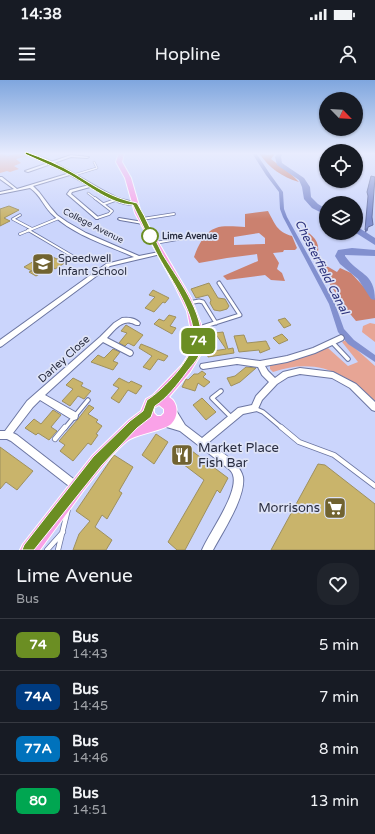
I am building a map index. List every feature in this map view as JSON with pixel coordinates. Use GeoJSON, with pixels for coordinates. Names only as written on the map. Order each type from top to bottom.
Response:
{"type":"FeatureCollection","features":[{"type":"Feature","properties":{"kind":"highway"},"geometry":{"type":"LineString","coordinates":[[127,175],[135,204],[142,221],[188,303],[197,329],[198,338],[195,354],[175,381],[157,400],[150,404],[156,419]]}},
{"type":"Feature","properties":{"kind":"highway"},"geometry":{"type":"LineString","coordinates":[[29,550],[98,461],[113,445],[126,434],[156,419],[170,415],[175,381]]}},
{"type":"Feature","properties":{"kind":"highway"},"geometry":{"type":"LineString","coordinates":[[157,400],[167,401],[171,408]]}},
{"type":"Feature","properties":{"kind":"street"},"geometry":{"type":"LineString","coordinates":[[0,193],[8,193],[69,175]]}},
{"type":"Feature","properties":{"kind":"street"},"geometry":{"type":"LineString","coordinates":[[73,175],[89,186],[127,204],[135,204]]}},
{"type":"Feature","properties":{"kind":"street"},"geometry":{"type":"LineString","coordinates":[[2,179],[11,178]]}},
{"type":"Feature","properties":{"kind":"street"},"geometry":{"type":"LineString","coordinates":[[2,179],[17,190]]}},
{"type":"Feature","properties":{"kind":"street","name":"College Avenue"},"geometry":{"type":"LineString","coordinates":[[30,186],[43,198],[55,215],[71,226],[137,257]]}},
{"type":"Feature","properties":{"kind":"street"},"geometry":{"type":"LineString","coordinates":[[89,186],[72,191],[68,194],[97,218]]}},
{"type":"Feature","properties":{"kind":"street"},"geometry":{"type":"LineString","coordinates":[[120,219],[142,221]]}},
{"type":"Feature","properties":{"kind":"street"},"geometry":{"type":"LineString","coordinates":[[0,344],[108,265],[159,253]]}},
{"type":"Feature","properties":{"kind":"street","name":"Darley Close"},"geometry":{"type":"LineString","coordinates":[[3,435],[40,396],[119,322],[131,320],[138,323]]}},
{"type":"Feature","properties":{"kind":"street"},"geometry":{"type":"LineString","coordinates":[[203,366],[237,361],[260,364],[287,359],[315,350],[341,338]]}},
{"type":"Feature","properties":{"kind":"street","name":"Darley Close"},"geometry":{"type":"LineString","coordinates":[[102,339],[130,352]]}},
{"type":"Feature","properties":{"kind":"street"},"geometry":{"type":"LineString","coordinates":[[260,364],[265,373],[274,382]]}},
{"type":"Feature","properties":{"kind":"street"},"geometry":{"type":"LineString","coordinates":[[202,443],[241,411],[254,408],[259,398],[274,382],[286,374],[300,371],[333,375],[353,386],[375,407]]}},
{"type":"Feature","properties":{"kind":"street","name":"Darley Close"},"geometry":{"type":"LineString","coordinates":[[40,396],[74,416]]}},
{"type":"Feature","properties":{"kind":"street"},"geometry":{"type":"LineString","coordinates":[[171,408],[182,428]]}},
{"type":"Feature","properties":{"kind":"street"},"geometry":{"type":"LineString","coordinates":[[156,419],[182,428],[233,467],[237,472],[238,479],[234,499],[211,548]]}},
{"type":"Feature","properties":{"kind":"street"},"geometry":{"type":"LineString","coordinates":[[3,435],[14,438],[74,493]]}},
{"type":"Feature","properties":{"kind":"lane"},"geometry":{"type":"LineString","coordinates":[[88,193],[104,204],[112,212],[97,218]]}},
{"type":"Feature","properties":{"kind":"lane"},"geometry":{"type":"LineString","coordinates":[[104,204],[118,199]]}},
{"type":"Feature","properties":{"kind":"lane"},"geometry":{"type":"LineString","coordinates":[[142,221],[174,214]]}},
{"type":"Feature","properties":{"kind":"lane"},"geometry":{"type":"LineString","coordinates":[[20,215],[13,219],[32,229]]}},
{"type":"Feature","properties":{"kind":"lane"},"geometry":{"type":"LineString","coordinates":[[20,234],[60,218]]}},
{"type":"Feature","properties":{"kind":"lane"},"geometry":{"type":"LineString","coordinates":[[28,230],[74,257]]}},
{"type":"Feature","properties":{"kind":"lane"},"geometry":{"type":"LineString","coordinates":[[155,243],[178,239]]}},
{"type":"Feature","properties":{"kind":"lane"},"geometry":{"type":"LineString","coordinates":[[197,329],[240,315],[219,283]]}},
{"type":"Feature","properties":{"kind":"lane"},"geometry":{"type":"LineString","coordinates":[[188,303],[199,301],[203,302],[216,323]]}},
{"type":"Feature","properties":{"kind":"lane"},"geometry":{"type":"LineString","coordinates":[[332,342],[348,359]]}},
{"type":"Feature","properties":{"kind":"lane"},"geometry":{"type":"LineString","coordinates":[[221,391],[212,398],[232,418]]}},
{"type":"Feature","properties":{"kind":"lane"},"geometry":{"type":"LineString","coordinates":[[55,439],[88,400]]}},
{"type":"Feature","properties":{"kind":"lane"},"geometry":{"type":"LineString","coordinates":[[254,408],[263,412],[299,442],[334,455],[370,480],[375,486]]}},
{"type":"Feature","properties":{"kind":"lane"},"geometry":{"type":"LineString","coordinates":[[58,550],[74,493]]}},
{"type":"Feature","properties":{"kind":"lane"},"geometry":{"type":"LineString","coordinates":[[47,550],[64,530]]}},
{"type":"Feature","properties":{"kind":"shaded area"},"geometry":{"type":"Polygon","coordinates":[[[283,175],[292,175],[299,182],[283,175]]]}},
{"type":"Feature","properties":{"kind":"shaded area"},"geometry":{"type":"Polygon","coordinates":[[[268,211],[280,230],[292,236],[297,248],[295,250],[284,250],[283,252],[273,253],[279,263],[277,269],[282,273],[285,281],[271,280],[265,275],[227,280],[223,276],[258,261],[257,254],[199,263],[194,257],[202,240],[212,230],[230,226],[245,227],[245,214],[268,211]],[[259,233],[234,237],[234,245],[265,244],[265,238],[259,233]]]}},
{"type":"Feature","properties":{"kind":"shaded area"},"geometry":{"type":"Polygon","coordinates":[[[301,228],[316,240],[318,252],[325,265],[337,272],[340,268],[351,273],[375,299],[375,318],[356,321],[332,288],[301,228]]]}},
{"type":"Feature","properties":{"kind":"shaded area"},"geometry":{"type":"Polygon","coordinates":[[[370,323],[375,324],[375,342],[362,332],[363,326],[370,323]]]}},
{"type":"Feature","properties":{"kind":"shaded area"},"geometry":{"type":"Polygon","coordinates":[[[346,340],[375,366],[375,401],[352,382],[328,370],[302,366],[273,372],[270,369],[270,365],[328,348],[348,366],[358,362],[342,342],[346,340]]]}},
{"type":"Feature","properties":{"kind":"water"},"geometry":{"type":"Polygon","coordinates":[[[371,176],[375,177],[372,217],[373,225],[368,227],[367,231],[365,230],[368,196],[367,192],[371,176]]]}},
{"type":"Feature","properties":{"kind":"building"},"geometry":{"type":"Polygon","coordinates":[[[9,206],[19,210],[4,218],[10,221],[0,226],[0,209],[9,206]]]}},
{"type":"Feature","properties":{"kind":"building"},"geometry":{"type":"Polygon","coordinates":[[[46,254],[57,259],[64,255],[71,259],[55,269],[52,267],[36,276],[29,272],[32,271],[24,267],[46,254]]]}},
{"type":"Feature","properties":{"kind":"building"},"geometry":{"type":"Polygon","coordinates":[[[209,283],[218,298],[225,299],[229,306],[227,309],[220,311],[214,310],[208,295],[196,298],[191,289],[209,283]]]}},
{"type":"Feature","properties":{"kind":"building"},"geometry":{"type":"Polygon","coordinates":[[[153,290],[169,298],[154,312],[145,308],[155,297],[149,295],[153,290]]]}},
{"type":"Feature","properties":{"kind":"building"},"geometry":{"type":"Polygon","coordinates":[[[169,315],[176,317],[170,326],[176,328],[172,334],[154,324],[159,319],[164,321],[169,315]]]}},
{"type":"Feature","properties":{"kind":"building"},"geometry":{"type":"Polygon","coordinates":[[[285,318],[291,325],[284,328],[278,320],[285,318]]]}},
{"type":"Feature","properties":{"kind":"building"},"geometry":{"type":"Polygon","coordinates":[[[126,325],[143,335],[134,346],[128,343],[125,346],[119,343],[127,333],[121,331],[126,325]]]}},
{"type":"Feature","properties":{"kind":"building"},"geometry":{"type":"Polygon","coordinates":[[[223,332],[228,349],[233,348],[234,353],[208,357],[207,352],[226,349],[215,333],[223,332]]]}},
{"type":"Feature","properties":{"kind":"building"},"geometry":{"type":"Polygon","coordinates":[[[282,334],[288,340],[279,344],[273,338],[282,334]]]}},
{"type":"Feature","properties":{"kind":"building"},"geometry":{"type":"Polygon","coordinates":[[[244,335],[247,343],[266,341],[270,349],[260,353],[259,350],[239,352],[234,336],[244,335]]]}},
{"type":"Feature","properties":{"kind":"building"},"geometry":{"type":"Polygon","coordinates":[[[141,344],[168,356],[164,361],[158,359],[150,370],[143,367],[152,356],[139,348],[141,344]]]}},
{"type":"Feature","properties":{"kind":"building"},"geometry":{"type":"Polygon","coordinates":[[[113,349],[120,352],[113,361],[118,363],[113,370],[91,362],[98,355],[104,358],[113,349]]]}},
{"type":"Feature","properties":{"kind":"building"},"geometry":{"type":"Polygon","coordinates":[[[246,367],[256,368],[240,382],[231,386],[227,378],[235,376],[246,367]]]}},
{"type":"Feature","properties":{"kind":"building"},"geometry":{"type":"Polygon","coordinates":[[[202,371],[206,374],[203,377],[210,382],[204,387],[198,383],[195,391],[182,387],[186,379],[188,380],[194,374],[198,374],[202,371]]]}},
{"type":"Feature","properties":{"kind":"building"},"geometry":{"type":"Polygon","coordinates":[[[73,378],[83,383],[81,386],[91,391],[84,399],[78,396],[70,406],[62,401],[73,389],[66,385],[73,378]]]}},
{"type":"Feature","properties":{"kind":"building"},"geometry":{"type":"Polygon","coordinates":[[[119,378],[129,383],[131,381],[142,386],[136,394],[128,390],[119,403],[111,398],[119,388],[113,385],[119,378]]]}},
{"type":"Feature","properties":{"kind":"building"},"geometry":{"type":"Polygon","coordinates":[[[202,398],[216,412],[206,420],[193,405],[202,398]]]}},
{"type":"Feature","properties":{"kind":"building"},"geometry":{"type":"Polygon","coordinates":[[[89,405],[94,408],[88,414],[98,420],[96,422],[102,426],[91,445],[88,443],[73,461],[60,451],[65,445],[59,441],[89,405]]]}},
{"type":"Feature","properties":{"kind":"building"},"geometry":{"type":"Polygon","coordinates":[[[53,410],[61,415],[51,427],[57,431],[49,440],[38,433],[36,435],[25,428],[34,419],[41,424],[53,410]]]}},
{"type":"Feature","properties":{"kind":"building"},"geometry":{"type":"Polygon","coordinates":[[[156,434],[168,442],[154,464],[142,455],[156,434]]]}},
{"type":"Feature","properties":{"kind":"building"},"geometry":{"type":"Polygon","coordinates":[[[184,445],[228,478],[220,493],[217,490],[185,550],[177,550],[168,542],[204,480],[175,458],[184,445]]]}},
{"type":"Feature","properties":{"kind":"building"},"geometry":{"type":"Polygon","coordinates":[[[0,447],[33,471],[17,490],[6,482],[0,489],[0,447]]]}},
{"type":"Feature","properties":{"kind":"building"},"geometry":{"type":"Polygon","coordinates":[[[114,455],[133,467],[119,491],[122,493],[107,519],[102,515],[95,527],[112,540],[106,550],[73,550],[79,534],[90,521],[76,511],[114,455]]]}},
{"type":"Feature","properties":{"kind":"building","name":"Morrisons"},"geometry":{"type":"Polygon","coordinates":[[[318,464],[325,465],[375,504],[375,550],[271,550],[318,464]]]}},
{"type":"Feature","properties":{"kind":"waterway","name":"Chesterfield Canal"},"geometry":{"type":"LineString","coordinates":[[268,175],[281,192],[282,209],[285,217],[332,304],[341,330],[351,342],[375,359]]}},
{"type":"Feature","properties":{"kind":"waterway"},"geometry":{"type":"LineString","coordinates":[[296,175],[302,179],[306,187],[307,197],[319,209]]}},
{"type":"Feature","properties":{"kind":"waterway"},"geometry":{"type":"LineString","coordinates":[[365,235],[366,229]]}},
{"type":"Feature","properties":{"kind":"waterway"},"geometry":{"type":"LineString","coordinates":[[363,234],[375,242]]}},
{"type":"Feature","properties":{"kind":"waterway"},"geometry":{"type":"LineString","coordinates":[[375,253],[352,251],[341,252],[340,256],[344,262],[362,277],[375,296]]}},
{"type":"Feature","properties":{"kind":"bus line","name":"74"},"geometry":{"type":"LineString","coordinates":[[29,550],[98,461],[134,425],[148,414],[148,407],[150,404],[157,400],[175,381],[192,360],[197,347],[197,330],[194,318],[185,297],[159,253],[135,204],[126,203],[89,186],[74,175]]}},
{"type":"Feature","properties":{"kind":"place","name":"Lime Avenue"},"geometry":{"type":"Point","coordinates":[150,236]}},
{"type":"Feature","properties":{"kind":"place","name":"Speedwell Infant School"},"geometry":{"type":"Point","coordinates":[43,264]}},
{"type":"Feature","properties":{"kind":"place","name":"Market Place Fish Bar"},"geometry":{"type":"Point","coordinates":[182,455]}},
{"type":"Feature","properties":{"kind":"place","name":"Morrisons"},"geometry":{"type":"Point","coordinates":[335,508]}}]}
